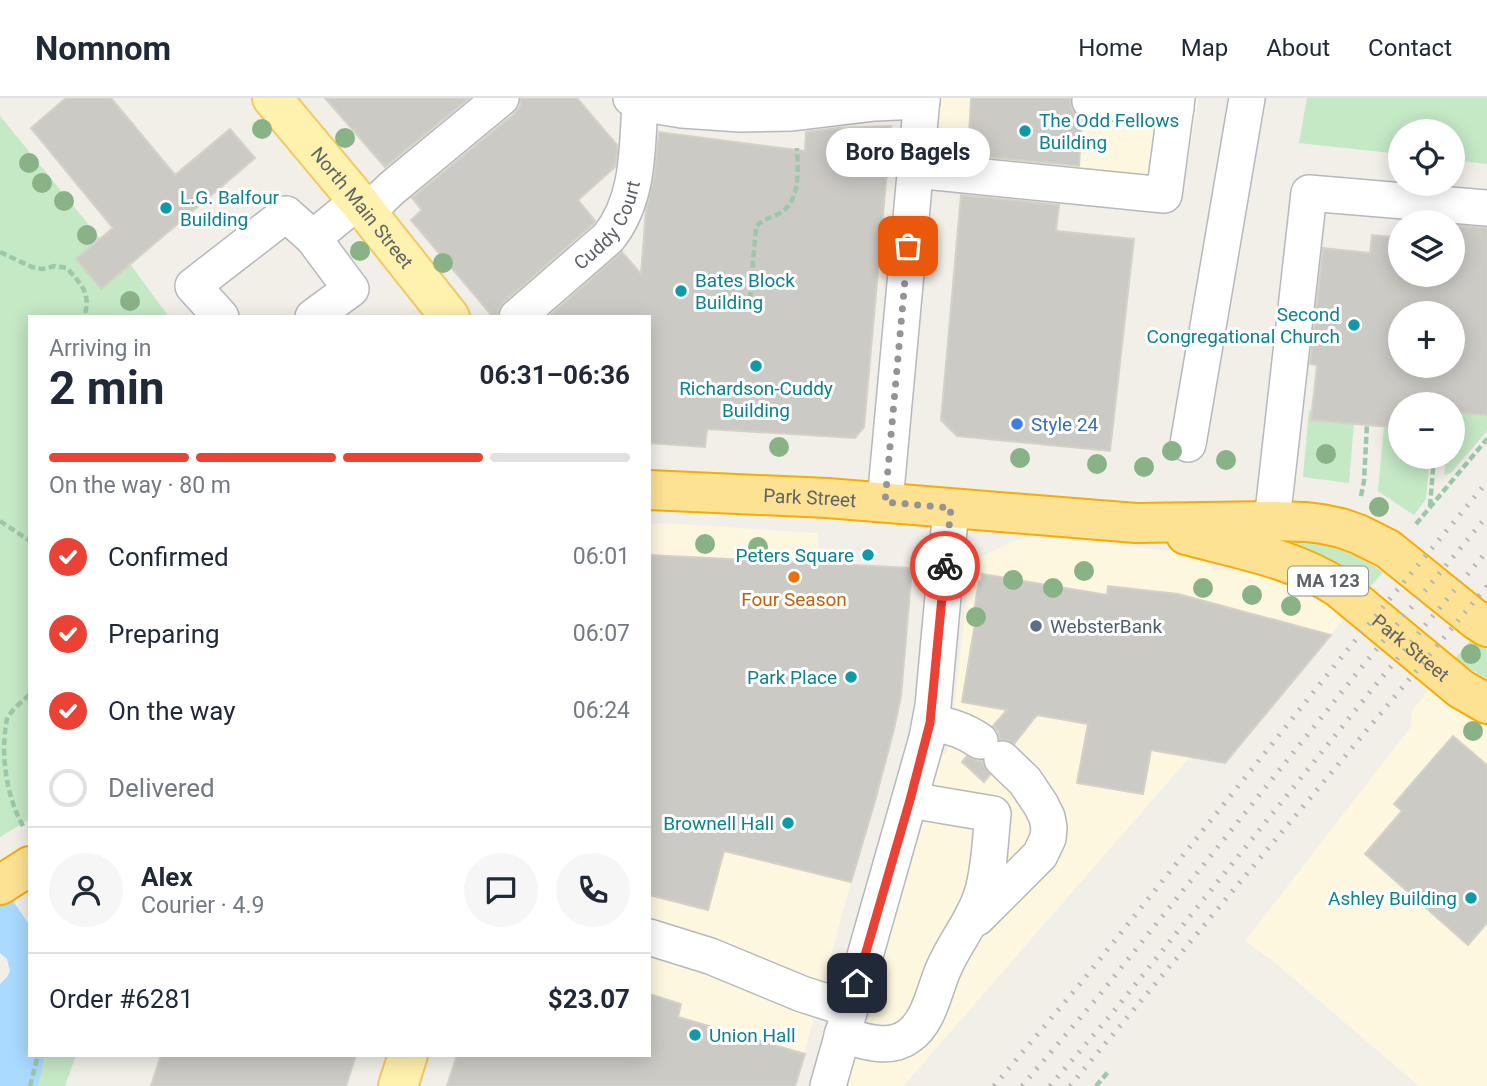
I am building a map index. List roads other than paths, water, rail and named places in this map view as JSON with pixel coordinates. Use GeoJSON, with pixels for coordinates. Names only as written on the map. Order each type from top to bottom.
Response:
{"type":"FeatureCollection","features":[{"type":"Feature","properties":{"kind":"highway","name":"Park Street"},"geometry":{"type":"LineString","coordinates":[[651,490],[885,502],[1136,523],[1272,521],[1322,524],[1341,528],[1374,541],[1487,626]]}},
{"type":"Feature","properties":{"kind":"highway","name":"Park Street"},"geometry":{"type":"LineString","coordinates":[[1136,523],[1278,559],[1310,571],[1339,588],[1461,689],[1487,705]]}},
{"type":"Feature","properties":{"kind":"main road","name":"North Main Street"},"geometry":{"type":"LineString","coordinates":[[272,98],[363,206],[441,314]]}},
{"type":"Feature","properties":{"kind":"main road"},"geometry":{"type":"LineString","coordinates":[[398,1086],[407,1057]]}},
{"type":"Feature","properties":{"kind":"street"},"geometry":{"type":"LineString","coordinates":[[313,238],[393,188],[501,98]]}},
{"type":"Feature","properties":{"kind":"street"},"geometry":{"type":"LineString","coordinates":[[1188,444],[1247,98]]}},
{"type":"Feature","properties":{"kind":"street"},"geometry":{"type":"LineString","coordinates":[[635,100],[694,110],[741,114],[792,113],[922,99],[885,502]]}},
{"type":"Feature","properties":{"kind":"street","name":"Cuddy Court"},"geometry":{"type":"LineString","coordinates":[[519,315],[608,238],[625,213],[637,158],[635,100]]}},
{"type":"Feature","properties":{"kind":"street"},"geometry":{"type":"LineString","coordinates":[[915,170],[1164,195],[1177,103],[1090,101]]}},
{"type":"Feature","properties":{"kind":"street"},"geometry":{"type":"LineString","coordinates":[[1272,521],[1309,193],[1487,208]]}},
{"type":"Feature","properties":{"kind":"street"},"geometry":{"type":"LineString","coordinates":[[219,315],[193,286],[286,214],[313,238],[351,289],[316,315]]}},
{"type":"Feature","properties":{"kind":"street"},"geometry":{"type":"LineString","coordinates":[[828,1086],[930,723],[951,508]]}},
{"type":"Feature","properties":{"kind":"street"},"geometry":{"type":"LineString","coordinates":[[930,723],[956,728],[991,750],[1024,781],[1041,805],[1049,828],[1048,838],[1040,855],[965,931]]}},
{"type":"Feature","properties":{"kind":"street"},"geometry":{"type":"LineString","coordinates":[[651,938],[710,956],[795,992],[846,1022],[870,1042],[891,1044],[908,1037],[925,1015],[946,962],[978,906],[985,882],[993,814],[910,800]]}},
{"type":"Feature","properties":{"kind":"water"},"geometry":{"type":"Polygon","coordinates":[[[0,882],[28,923],[28,1057],[44,1057],[38,1086],[0,1086],[0,984],[10,971],[7,959],[0,953],[0,882]]]}},
{"type":"Feature","properties":{"kind":"railway"},"geometry":{"type":"LineString","coordinates":[[994,1086],[1080,984],[1344,654],[1487,482]]}},
{"type":"Feature","properties":{"kind":"railway"},"geometry":{"type":"LineString","coordinates":[[1022,1086],[1097,998],[1361,668],[1487,516]]}},
{"type":"Feature","properties":{"kind":"railway"},"geometry":{"type":"LineString","coordinates":[[1050,1086],[1114,1011],[1378,682],[1487,551]]}},
{"type":"Feature","properties":{"kind":"railway"},"geometry":{"type":"LineString","coordinates":[[1070,1086],[1487,586]]}},
{"type":"Feature","properties":{"kind":"place","name":"The Odd Fellows Building"},"geometry":{"type":"Point","coordinates":[1025,131]}},
{"type":"Feature","properties":{"kind":"place","name":"L.G. Balfour Building"},"geometry":{"type":"Point","coordinates":[166,208]}},
{"type":"Feature","properties":{"kind":"place","name":"Boro Bagels"},"geometry":{"type":"Point","coordinates":[908,246]}},
{"type":"Feature","properties":{"kind":"place","name":"Bates Block Building"},"geometry":{"type":"Point","coordinates":[681,291]}},
{"type":"Feature","properties":{"kind":"place","name":"Second Congregational Church"},"geometry":{"type":"Point","coordinates":[1354,325]}},
{"type":"Feature","properties":{"kind":"place","name":"Richardson-Cuddy Building"},"geometry":{"type":"Point","coordinates":[756,366]}},
{"type":"Feature","properties":{"kind":"place","name":"Style 24"},"geometry":{"type":"Point","coordinates":[1017,424]}},
{"type":"Feature","properties":{"kind":"place","name":"Peters Square"},"geometry":{"type":"Point","coordinates":[868,555]}},
{"type":"Feature","properties":{"kind":"place","name":"Four Season"},"geometry":{"type":"Point","coordinates":[794,577]}},
{"type":"Feature","properties":{"kind":"place","name":"WebsterBank"},"geometry":{"type":"Point","coordinates":[1036,626]}},
{"type":"Feature","properties":{"kind":"place","name":"Park Place"},"geometry":{"type":"Point","coordinates":[851,677]}},
{"type":"Feature","properties":{"kind":"place","name":"Brownell Hall"},"geometry":{"type":"Point","coordinates":[788,823]}},
{"type":"Feature","properties":{"kind":"place","name":"Ashley Building"},"geometry":{"type":"Point","coordinates":[1471,898]}},
{"type":"Feature","properties":{"kind":"place","name":"Union Hall"},"geometry":{"type":"Point","coordinates":[695,1035]}}]}
